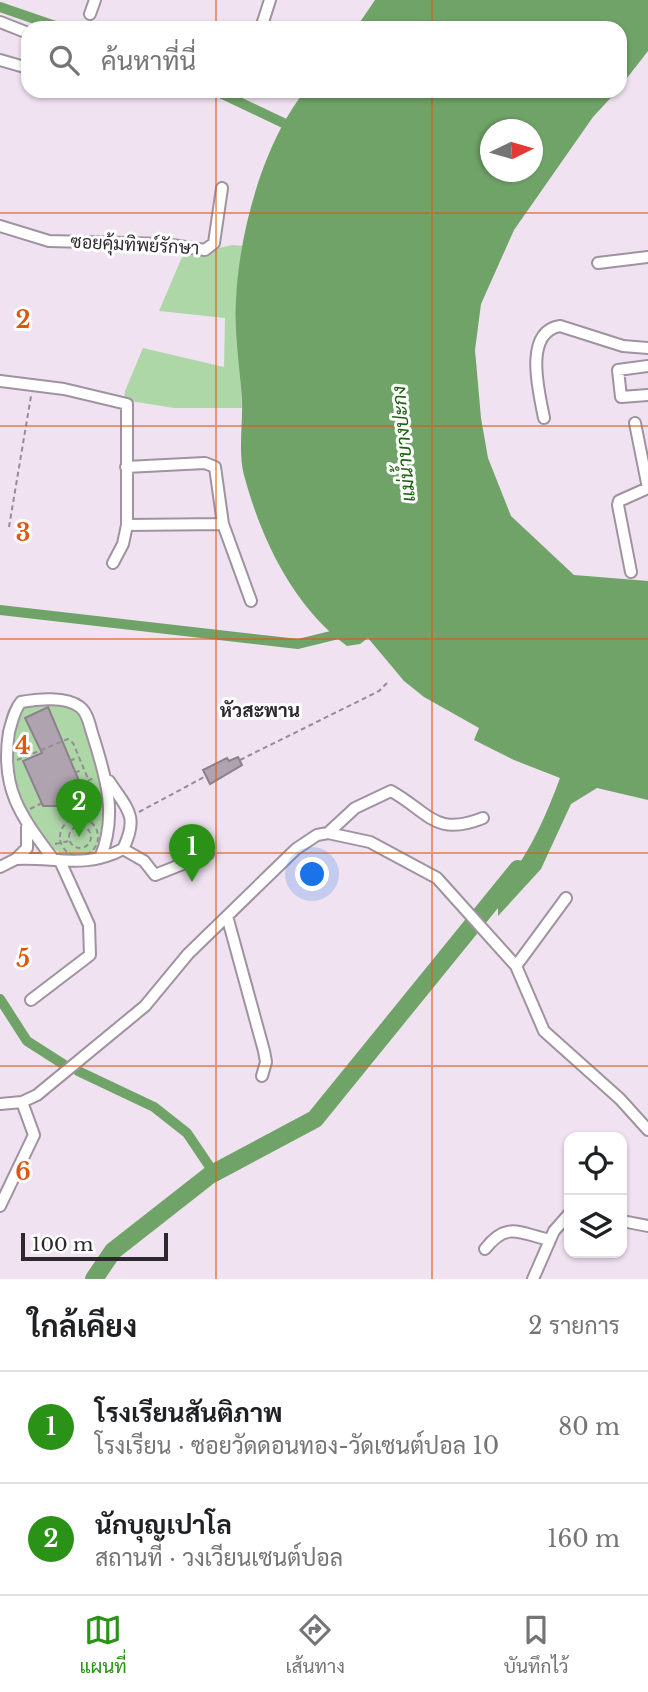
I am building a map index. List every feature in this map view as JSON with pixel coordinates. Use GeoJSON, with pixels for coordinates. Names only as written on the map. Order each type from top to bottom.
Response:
{"type":"FeatureCollection","features":[{"type":"Feature","properties":{"kind":"street"},"geometry":{"type":"LineString","coordinates":[[90,14],[95,0]]}},
{"type":"Feature","properties":{"kind":"street"},"geometry":{"type":"LineString","coordinates":[[263,21],[270,0]]}},
{"type":"Feature","properties":{"kind":"street"},"geometry":{"type":"LineString","coordinates":[[0,22],[21,30]]}},
{"type":"Feature","properties":{"kind":"street"},"geometry":{"type":"LineString","coordinates":[[0,60],[21,66]]}},
{"type":"Feature","properties":{"kind":"street","name":"ซอยคุ้มทิพย์รักษา"},"geometry":{"type":"LineString","coordinates":[[0,226],[49,242],[165,244],[205,250],[214,243],[222,188]]}},
{"type":"Feature","properties":{"kind":"street"},"geometry":{"type":"LineString","coordinates":[[598,263],[648,257]]}},
{"type":"Feature","properties":{"kind":"street"},"geometry":{"type":"LineString","coordinates":[[544,418],[536,361],[543,334],[549,328],[560,326],[623,346],[648,348]]}},
{"type":"Feature","properties":{"kind":"street"},"geometry":{"type":"LineString","coordinates":[[648,366],[618,370],[621,397],[648,395]]}},
{"type":"Feature","properties":{"kind":"street"},"geometry":{"type":"LineString","coordinates":[[0,381],[127,404],[127,525],[123,544],[113,563]]}},
{"type":"Feature","properties":{"kind":"street"},"geometry":{"type":"LineString","coordinates":[[631,572],[618,505],[648,488],[632,423],[648,422]]}},
{"type":"Feature","properties":{"kind":"street"},"geometry":{"type":"LineString","coordinates":[[126,467],[211,464],[216,471],[223,524],[251,601]]}},
{"type":"Feature","properties":{"kind":"street"},"geometry":{"type":"LineString","coordinates":[[127,525],[223,524]]}},
{"type":"Feature","properties":{"kind":"street"},"geometry":{"type":"LineString","coordinates":[[16,859],[57,860],[87,863],[122,849],[132,829],[132,816],[107,777],[82,708],[71,702],[31,700],[18,706],[3,756],[10,792],[27,827],[57,860],[89,925],[90,955],[31,1000]]}},
{"type":"Feature","properties":{"kind":"street"},"geometry":{"type":"LineString","coordinates":[[100,858],[108,829],[107,777]]}},
{"type":"Feature","properties":{"kind":"street"},"geometry":{"type":"LineString","coordinates":[[328,833],[355,808],[391,791],[430,819],[452,828],[482,818]]}},
{"type":"Feature","properties":{"kind":"street"},"geometry":{"type":"LineString","coordinates":[[0,867],[16,859],[27,848],[27,827]]}},
{"type":"Feature","properties":{"kind":"street"},"geometry":{"type":"LineString","coordinates":[[0,1104],[22,1102],[37,1095],[145,1006],[188,954],[296,849],[317,835],[328,833],[357,837],[401,857],[437,878],[516,967],[544,1031],[620,1099],[648,1130]]}},
{"type":"Feature","properties":{"kind":"street"},"geometry":{"type":"LineString","coordinates":[[122,849],[144,861],[155,875],[208,853]]}},
{"type":"Feature","properties":{"kind":"street"},"geometry":{"type":"LineString","coordinates":[[516,967],[566,898]]}},
{"type":"Feature","properties":{"kind":"street"},"geometry":{"type":"LineString","coordinates":[[227,916],[264,1051],[266,1062],[262,1076]]}},
{"type":"Feature","properties":{"kind":"street"},"geometry":{"type":"LineString","coordinates":[[0,1206],[34,1135],[22,1102]]}},
{"type":"Feature","properties":{"kind":"street"},"geometry":{"type":"LineString","coordinates":[[533,1279],[550,1240],[564,1218]]}},
{"type":"Feature","properties":{"kind":"street"},"geometry":{"type":"LineString","coordinates":[[627,1222],[648,1226]]}},
{"type":"Feature","properties":{"kind":"street"},"geometry":{"type":"LineString","coordinates":[[485,1249],[497,1234],[505,1231],[550,1240]]}},
{"type":"Feature","properties":{"kind":"path"},"geometry":{"type":"LineString","coordinates":[[9,527],[33,385]]}},
{"type":"Feature","properties":{"kind":"path"},"geometry":{"type":"LineString","coordinates":[[240,760],[379,691],[388,682]]}},
{"type":"Feature","properties":{"kind":"path"},"geometry":{"type":"LineString","coordinates":[[4,766],[68,739],[89,780]]}},
{"type":"Feature","properties":{"kind":"path"},"geometry":{"type":"LineString","coordinates":[[69,761],[79,757]]}},
{"type":"Feature","properties":{"kind":"path"},"geometry":{"type":"LineString","coordinates":[[75,773],[84,769]]}},
{"type":"Feature","properties":{"kind":"path"},"geometry":{"type":"LineString","coordinates":[[132,816],[206,776]]}},
{"type":"Feature","properties":{"kind":"path"},"geometry":{"type":"LineString","coordinates":[[80,784],[107,777]]}},
{"type":"Feature","properties":{"kind":"path"},"geometry":{"type":"LineString","coordinates":[[64,806],[76,826]]}},
{"type":"Feature","properties":{"kind":"path"},"geometry":{"type":"LineString","coordinates":[[84,826],[86,819]]}},
{"type":"Feature","properties":{"kind":"path"},"geometry":{"type":"LineString","coordinates":[[86,819],[96,828],[97,842],[92,851],[80,856],[68,853],[61,842],[62,828],[72,820],[86,819]]}},
{"type":"Feature","properties":{"kind":"path"},"geometry":{"type":"LineString","coordinates":[[76,826],[84,826],[90,833],[90,840],[82,848],[75,847],[70,841],[70,831],[76,826]]}},
{"type":"Feature","properties":{"kind":"path"},"geometry":{"type":"LineString","coordinates":[[62,828],[70,831]]}},
{"type":"Feature","properties":{"kind":"path"},"geometry":{"type":"LineString","coordinates":[[90,840],[97,842]]}},
{"type":"Feature","properties":{"kind":"path"},"geometry":{"type":"LineString","coordinates":[[43,846],[70,841]]}},
{"type":"Feature","properties":{"kind":"shaded area"},"geometry":{"type":"Polygon","coordinates":[[[232,245],[244,246],[236,300],[242,408],[174,408],[124,400],[125,391],[143,348],[224,367],[225,318],[159,311],[182,257],[232,245]]]}},
{"type":"Feature","properties":{"kind":"shaded area"},"geometry":{"type":"Polygon","coordinates":[[[35,704],[62,706],[76,712],[92,739],[98,760],[105,805],[104,825],[100,842],[92,853],[77,858],[62,854],[34,827],[14,790],[8,772],[8,746],[22,707],[35,704]]]}},
{"type":"Feature","properties":{"kind":"water"},"geometry":{"type":"Polygon","coordinates":[[[375,0],[648,0],[648,51],[627,78],[627,21],[361,21],[375,0]]]}},
{"type":"Feature","properties":{"kind":"water","name":"แม่น้ำบางปะกง"},"geometry":{"type":"Polygon","coordinates":[[[300,98],[611,98],[593,117],[514,230],[481,304],[475,350],[481,418],[488,458],[511,516],[574,575],[648,581],[648,800],[597,788],[571,804],[541,869],[498,916],[498,892],[518,866],[534,838],[560,778],[514,760],[474,740],[479,728],[424,697],[404,681],[368,638],[360,644],[347,646],[328,630],[295,591],[282,570],[251,499],[242,466],[242,401],[236,300],[248,218],[277,136],[300,98]]]}},
{"type":"Feature","properties":{"kind":"building"},"geometry":{"type":"Polygon","coordinates":[[[48,707],[82,788],[74,792],[64,806],[43,806],[23,761],[42,753],[25,718],[48,707]]]}},
{"type":"Feature","properties":{"kind":"building"},"geometry":{"type":"Polygon","coordinates":[[[238,757],[242,765],[210,784],[203,770],[227,758],[229,761],[238,757]]]}},
{"type":"Feature","properties":{"kind":"waterway"},"geometry":{"type":"LineString","coordinates":[[0,7],[41,21]]}},
{"type":"Feature","properties":{"kind":"waterway"},"geometry":{"type":"LineString","coordinates":[[231,98],[296,129]]}},
{"type":"Feature","properties":{"kind":"waterway"},"geometry":{"type":"LineString","coordinates":[[0,610],[298,644],[347,632]]}},
{"type":"Feature","properties":{"kind":"waterway"},"geometry":{"type":"LineString","coordinates":[[94,1279],[113,1251],[210,1175],[315,1119],[518,869]]}},
{"type":"Feature","properties":{"kind":"waterway"},"geometry":{"type":"LineString","coordinates":[[0,999],[27,1041],[63,1064]]}},
{"type":"Feature","properties":{"kind":"waterway"},"geometry":{"type":"LineString","coordinates":[[78,1071],[154,1107],[187,1133],[214,1173]]}},
{"type":"Feature","properties":{"kind":"place","name":"นักบุญเปาโล"},"geometry":{"type":"Point","coordinates":[79,837]}},
{"type":"Feature","properties":{"kind":"place","name":"โรงเรียนสันติภาพ"},"geometry":{"type":"Point","coordinates":[192,882]}},
{"type":"Feature","properties":{"kind":"district","name":"หัวสะพาน"},"geometry":{"type":"Point","coordinates":[260,710]}}]}
